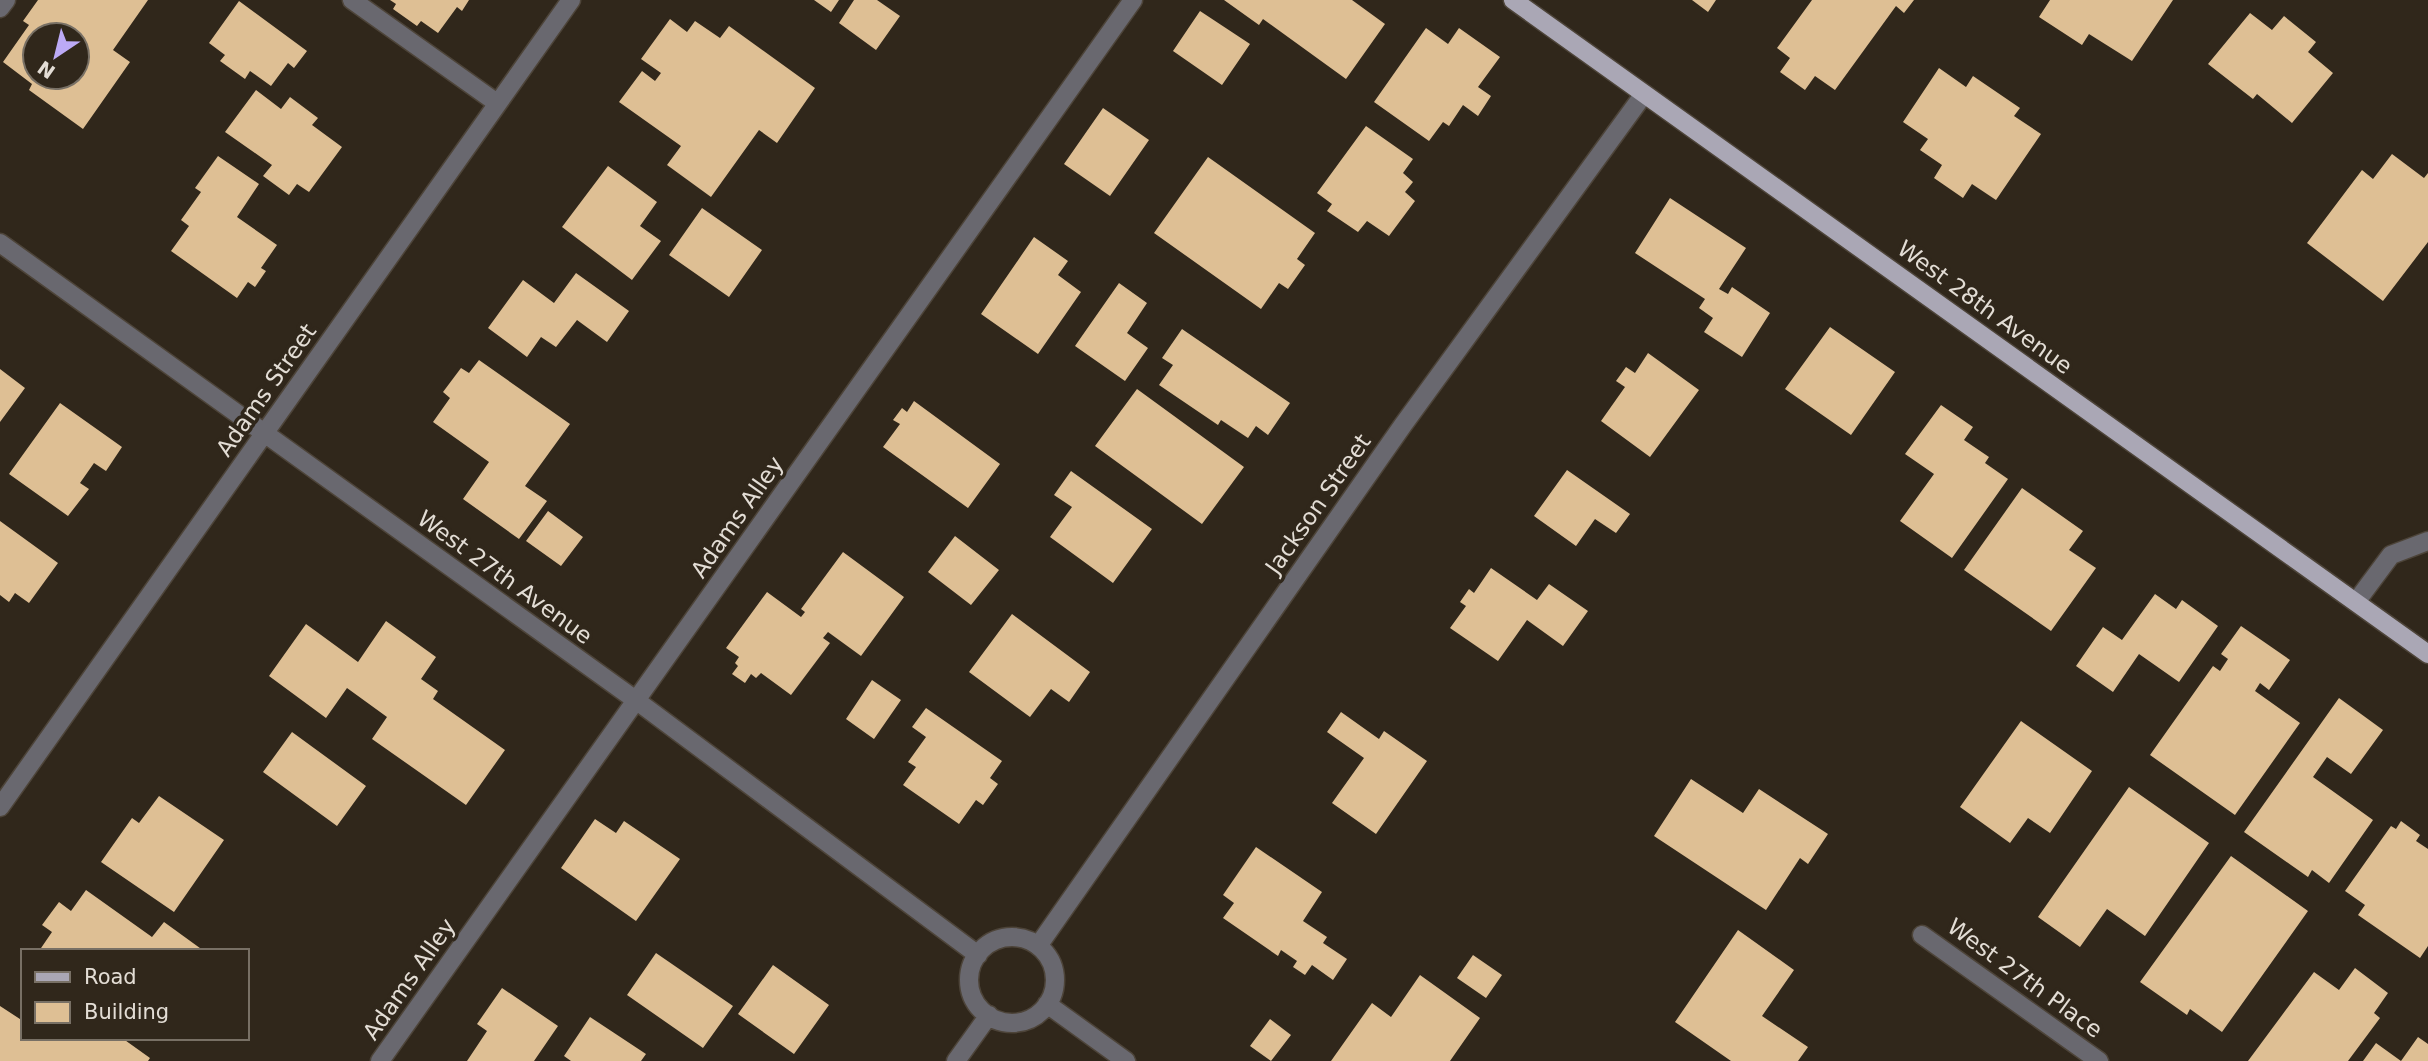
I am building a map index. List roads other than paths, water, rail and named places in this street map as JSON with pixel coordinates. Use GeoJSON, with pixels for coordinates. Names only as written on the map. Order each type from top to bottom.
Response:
{"type":"FeatureCollection","features":[{"type":"Feature","properties":{"kind":"main road","name":"West 28th Avenue"},"geometry":{"type":"LineString","coordinates":[[1513,0],[2428,654]]}},
{"type":"Feature","properties":{"kind":"street"},"geometry":{"type":"LineString","coordinates":[[0,8],[6,0]]}},
{"type":"Feature","properties":{"kind":"street"},"geometry":{"type":"LineString","coordinates":[[352,0],[497,103]]}},
{"type":"Feature","properties":{"kind":"street","name":"Adams Street"},"geometry":{"type":"LineString","coordinates":[[0,807],[571,0]]}},
{"type":"Feature","properties":{"kind":"street","name":"Adams Alley"},"geometry":{"type":"LineString","coordinates":[[380,1061],[1133,0]]}},
{"type":"Feature","properties":{"kind":"street","name":"Jackson Street"},"geometry":{"type":"LineString","coordinates":[[1038,946],[1403,425],[1644,94]]}},
{"type":"Feature","properties":{"kind":"street","name":"West 27th Avenue"},"geometry":{"type":"LineString","coordinates":[[0,243],[264,436],[637,701],[978,955]]}},
{"type":"Feature","properties":{"kind":"street"},"geometry":{"type":"LineString","coordinates":[[2356,602],[2391,555],[2428,541]]}},
{"type":"Feature","properties":{"kind":"street","name":"West 27th Place"},"geometry":{"type":"LineString","coordinates":[[1922,934],[2099,1061]]}},
{"type":"Feature","properties":{"kind":"street"},"geometry":{"type":"LineString","coordinates":[[1017,937],[1038,946],[1051,961],[1055,988],[1047,1004],[1034,1018],[1018,1023],[1002,1022],[976,1004],[970,983],[971,968],[987,945],[1001,939],[1017,937]]}},
{"type":"Feature","properties":{"kind":"street"},"geometry":{"type":"LineString","coordinates":[[1047,1004],[1126,1061]]}},
{"type":"Feature","properties":{"kind":"street"},"geometry":{"type":"LineString","coordinates":[[956,1061],[989,1015]]}}]}
